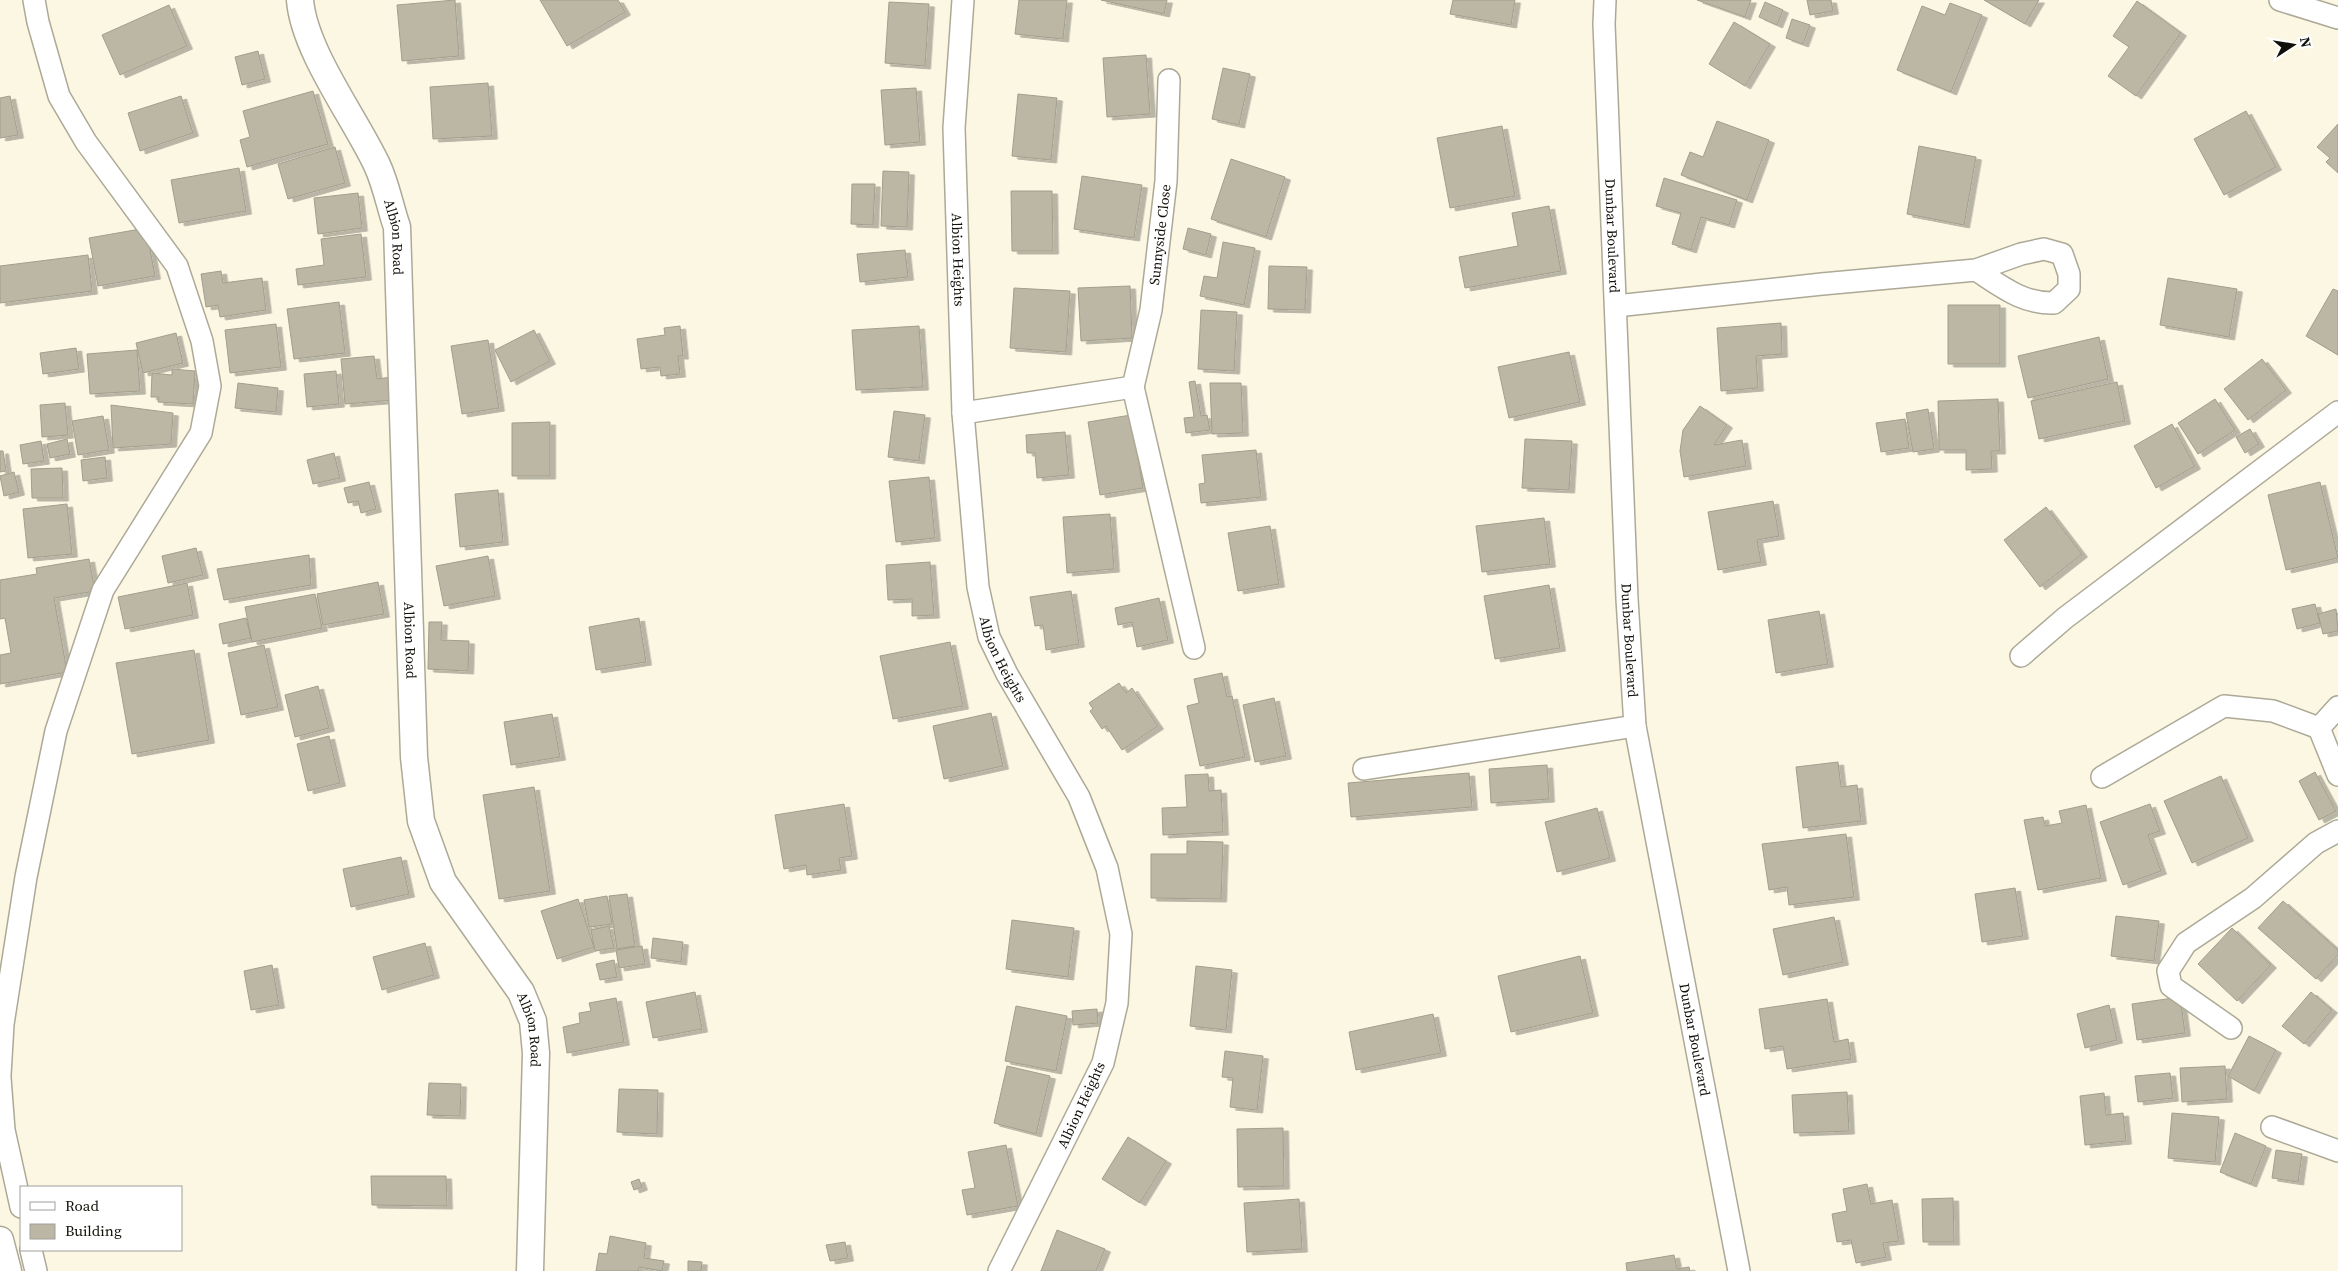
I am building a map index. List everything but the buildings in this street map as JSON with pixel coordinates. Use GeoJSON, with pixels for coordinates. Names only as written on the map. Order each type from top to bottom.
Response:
{"type":"FeatureCollection","features":[{"type":"Feature","properties":{"kind":"street"},"geometry":{"type":"LineString","coordinates":[[20,1202],[4,1130],[0,1077],[3,1024],[26,877],[56,731],[103,590],[202,433],[210,386],[202,341],[177,266],[86,142],[59,96],[38,22],[34,0]]}},
{"type":"Feature","properties":{"kind":"street","name":"Albion Road"},"geometry":{"type":"LineString","coordinates":[[300,0],[301,10],[318,56],[378,166],[397,227],[414,757],[421,821],[443,882],[521,992],[533,1021],[536,1053],[530,1271]]}},
{"type":"Feature","properties":{"kind":"street","name":"Albion Heights"},"geometry":{"type":"LineString","coordinates":[[963,0],[954,128],[963,413],[978,587],[989,637],[1007,674],[1079,797],[1107,868],[1121,934],[1117,1003],[1103,1063],[999,1271]]}},
{"type":"Feature","properties":{"kind":"street","name":"Dunbar Boulevard"},"geometry":{"type":"LineString","coordinates":[[1605,0],[1604,24],[1627,599],[1635,726],[1739,1271]]}},
{"type":"Feature","properties":{"kind":"street"},"geometry":{"type":"LineString","coordinates":[[2280,0],[2338,18]]}},
{"type":"Feature","properties":{"kind":"street","name":"Sunnyside Close"},"geometry":{"type":"LineString","coordinates":[[1169,80],[1166,181],[1151,310],[1133,387],[1194,648]]}},
{"type":"Feature","properties":{"kind":"street"},"geometry":{"type":"LineString","coordinates":[[1616,306],[1976,270]]}},
{"type":"Feature","properties":{"kind":"street"},"geometry":{"type":"LineString","coordinates":[[963,413],[1133,387]]}},
{"type":"Feature","properties":{"kind":"street"},"geometry":{"type":"LineString","coordinates":[[2021,656],[2065,618],[2338,412]]}},
{"type":"Feature","properties":{"kind":"street"},"geometry":{"type":"LineString","coordinates":[[2102,777],[2224,706],[2272,711],[2319,728],[2338,776]]}},
{"type":"Feature","properties":{"kind":"street"},"geometry":{"type":"LineString","coordinates":[[2319,728],[2338,707]]}},
{"type":"Feature","properties":{"kind":"street"},"geometry":{"type":"LineString","coordinates":[[1364,769],[1635,726]]}},
{"type":"Feature","properties":{"kind":"street"},"geometry":{"type":"LineString","coordinates":[[2231,1028],[2171,986],[2168,971],[2186,943],[2253,898],[2316,843],[2338,831]]}},
{"type":"Feature","properties":{"kind":"street"},"geometry":{"type":"LineString","coordinates":[[2272,1127],[2338,1151]]}},
{"type":"Feature","properties":{"kind":"street"},"geometry":{"type":"LineString","coordinates":[[0,1240],[8,1271]]}},
{"type":"Feature","properties":{"kind":"street"},"geometry":{"type":"LineString","coordinates":[[31,1251],[36,1271]]}}]}
